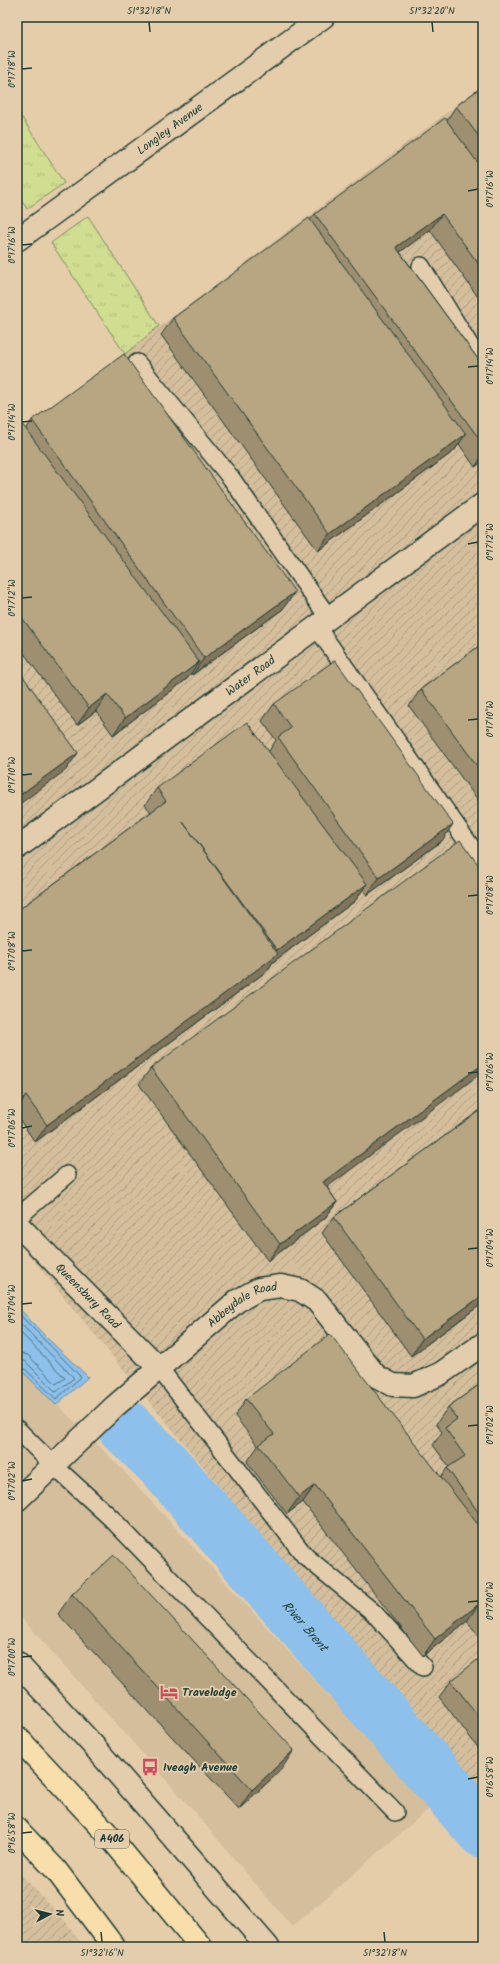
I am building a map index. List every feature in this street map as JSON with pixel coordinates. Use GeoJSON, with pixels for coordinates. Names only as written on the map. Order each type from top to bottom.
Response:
{"type":"FeatureCollection","features":[{"type":"Feature","properties":{"kind":"highway","name":"A406"},"geometry":{"type":"LineString","coordinates":[[17,1737],[105,1831],[202,1947]]}},
{"type":"Feature","properties":{"kind":"highway"},"geometry":{"type":"LineString","coordinates":[[17,1829],[56,1870],[114,1947]]}},
{"type":"Feature","properties":{"kind":"street","name":"Longley Avenue"},"geometry":{"type":"LineString","coordinates":[[17,240],[324,17]]}},
{"type":"Feature","properties":{"kind":"street","name":"Water Road"},"geometry":{"type":"LineString","coordinates":[[17,848],[483,504]]}},
{"type":"Feature","properties":{"kind":"street","name":"Queensbury Road"},"geometry":{"type":"LineString","coordinates":[[17,1224],[159,1368]]}},
{"type":"Feature","properties":{"kind":"street","name":"Abbeydale Road"},"geometry":{"type":"LineString","coordinates":[[17,1500],[114,1407],[237,1301],[259,1289],[281,1286],[300,1290],[317,1301],[376,1376],[393,1385],[413,1386],[440,1374],[482,1347]]}},
{"type":"Feature","properties":{"kind":"street"},"geometry":{"type":"LineString","coordinates":[[17,1664],[92,1744],[268,1947]]}},
{"type":"Feature","properties":{"kind":"lane"},"geometry":{"type":"LineString","coordinates":[[421,266],[483,367]]}},
{"type":"Feature","properties":{"kind":"lane"},"geometry":{"type":"LineString","coordinates":[[137,363],[231,478],[322,622],[483,864]]}},
{"type":"Feature","properties":{"kind":"lane"},"geometry":{"type":"LineString","coordinates":[[17,1218],[67,1175]]}},
{"type":"Feature","properties":{"kind":"lane"},"geometry":{"type":"LineString","coordinates":[[159,1368],[305,1556],[373,1612],[423,1667]]}},
{"type":"Feature","properties":{"kind":"lane"},"geometry":{"type":"LineString","coordinates":[[17,1428],[54,1466],[111,1518],[395,1812]]}},
{"type":"Feature","properties":{"kind":"shaded area"},"geometry":{"type":"Polygon","coordinates":[[[483,86],[483,1808],[17,1240],[17,433],[483,86]]]}},
{"type":"Feature","properties":{"kind":"shaded area"},"geometry":{"type":"Polygon","coordinates":[[[17,1364],[116,1463],[431,1807],[292,1927],[192,1809],[17,1613],[17,1364]]]}},
{"type":"Feature","properties":{"kind":"shaded area"},"geometry":{"type":"Polygon","coordinates":[[[17,1870],[66,1922],[84,1947],[17,1947],[17,1870]]]}},
{"type":"Feature","properties":{"kind":"green space"},"geometry":{"type":"Polygon","coordinates":[[[17,110],[64,183],[27,209],[17,193],[17,110]]]}},
{"type":"Feature","properties":{"kind":"green space"},"geometry":{"type":"Polygon","coordinates":[[[88,216],[159,326],[125,354],[51,243],[88,216]]]}},
{"type":"Feature","properties":{"kind":"water"},"geometry":{"type":"Polygon","coordinates":[[[17,1306],[45,1336],[88,1377],[56,1405],[17,1366],[17,1306]]]}},
{"type":"Feature","properties":{"kind":"building"},"geometry":{"type":"Polygon","coordinates":[[[483,86],[483,142],[456,106],[483,86]]]}},
{"type":"Feature","properties":{"kind":"building"},"geometry":{"type":"Polygon","coordinates":[[[445,118],[483,170],[483,270],[442,214],[396,247],[483,366],[483,444],[315,214],[445,118]]]}},
{"type":"Feature","properties":{"kind":"building"},"geometry":{"type":"Polygon","coordinates":[[[309,218],[466,434],[330,534],[173,318],[309,218]]]}},
{"type":"Feature","properties":{"kind":"building"},"geometry":{"type":"Polygon","coordinates":[[[124,354],[295,592],[204,658],[32,420],[124,354]]]}},
{"type":"Feature","properties":{"kind":"building"},"geometry":{"type":"Polygon","coordinates":[[[22,424],[199,662],[125,718],[107,694],[89,708],[17,611],[17,428],[22,424]]]}},
{"type":"Feature","properties":{"kind":"building"},"geometry":{"type":"Polygon","coordinates":[[[483,643],[483,774],[421,689],[483,643]]]}},
{"type":"Feature","properties":{"kind":"building"},"geometry":{"type":"Polygon","coordinates":[[[335,660],[453,824],[379,878],[278,737],[291,728],[274,704],[335,660]]]}},
{"type":"Feature","properties":{"kind":"building"},"geometry":{"type":"Polygon","coordinates":[[[17,668],[78,753],[17,797],[17,668]]]}},
{"type":"Feature","properties":{"kind":"building"},"geometry":{"type":"Polygon","coordinates":[[[247,722],[367,884],[277,950],[183,822],[278,954],[47,1125],[26,1096],[17,1102],[17,911],[166,801],[157,788],[247,722]]]}},
{"type":"Feature","properties":{"kind":"building"},"geometry":{"type":"Polygon","coordinates":[[[460,840],[483,871],[483,1064],[323,1182],[337,1202],[280,1244],[151,1068],[460,840]]]}},
{"type":"Feature","properties":{"kind":"building"},"geometry":{"type":"Polygon","coordinates":[[[483,1108],[483,1295],[422,1339],[334,1217],[483,1108]]]}},
{"type":"Feature","properties":{"kind":"building"},"geometry":{"type":"Polygon","coordinates":[[[330,1334],[483,1531],[483,1610],[479,1604],[435,1639],[315,1485],[299,1497],[259,1445],[274,1434],[246,1399],[330,1334]]]}},
{"type":"Feature","properties":{"kind":"building"},"geometry":{"type":"Polygon","coordinates":[[[483,1382],[483,1519],[447,1468],[465,1456],[445,1428],[457,1419],[448,1407],[483,1382]]]}},
{"type":"Feature","properties":{"kind":"building"},"geometry":{"type":"Polygon","coordinates":[[[114,1555],[294,1750],[252,1790],[72,1594],[114,1555]]]}},
{"type":"Feature","properties":{"kind":"building"},"geometry":{"type":"Polygon","coordinates":[[[482,1656],[483,1657],[483,1722],[451,1681],[482,1656]]]}},
{"type":"Feature","properties":{"kind":"building"},"geometry":{"type":"Polygon","coordinates":[[[17,1935],[23,1947],[17,1947],[17,1935]]]}},
{"type":"Feature","properties":{"kind":"building"},"geometry":{"type":"Polygon","coordinates":[[[58,1942],[61,1947],[48,1947],[58,1942]]]}},
{"type":"Feature","properties":{"kind":"waterway","name":"River Brent"},"geometry":{"type":"LineString","coordinates":[[124,1426],[161,1462],[483,1830]]}},
{"type":"Feature","properties":{"kind":"place","name":"Travelodge"},"geometry":{"type":"Point","coordinates":[169,1692]}},
{"type":"Feature","properties":{"kind":"place","name":"Iveagh Avenue"},"geometry":{"type":"Point","coordinates":[150,1767]}}]}
